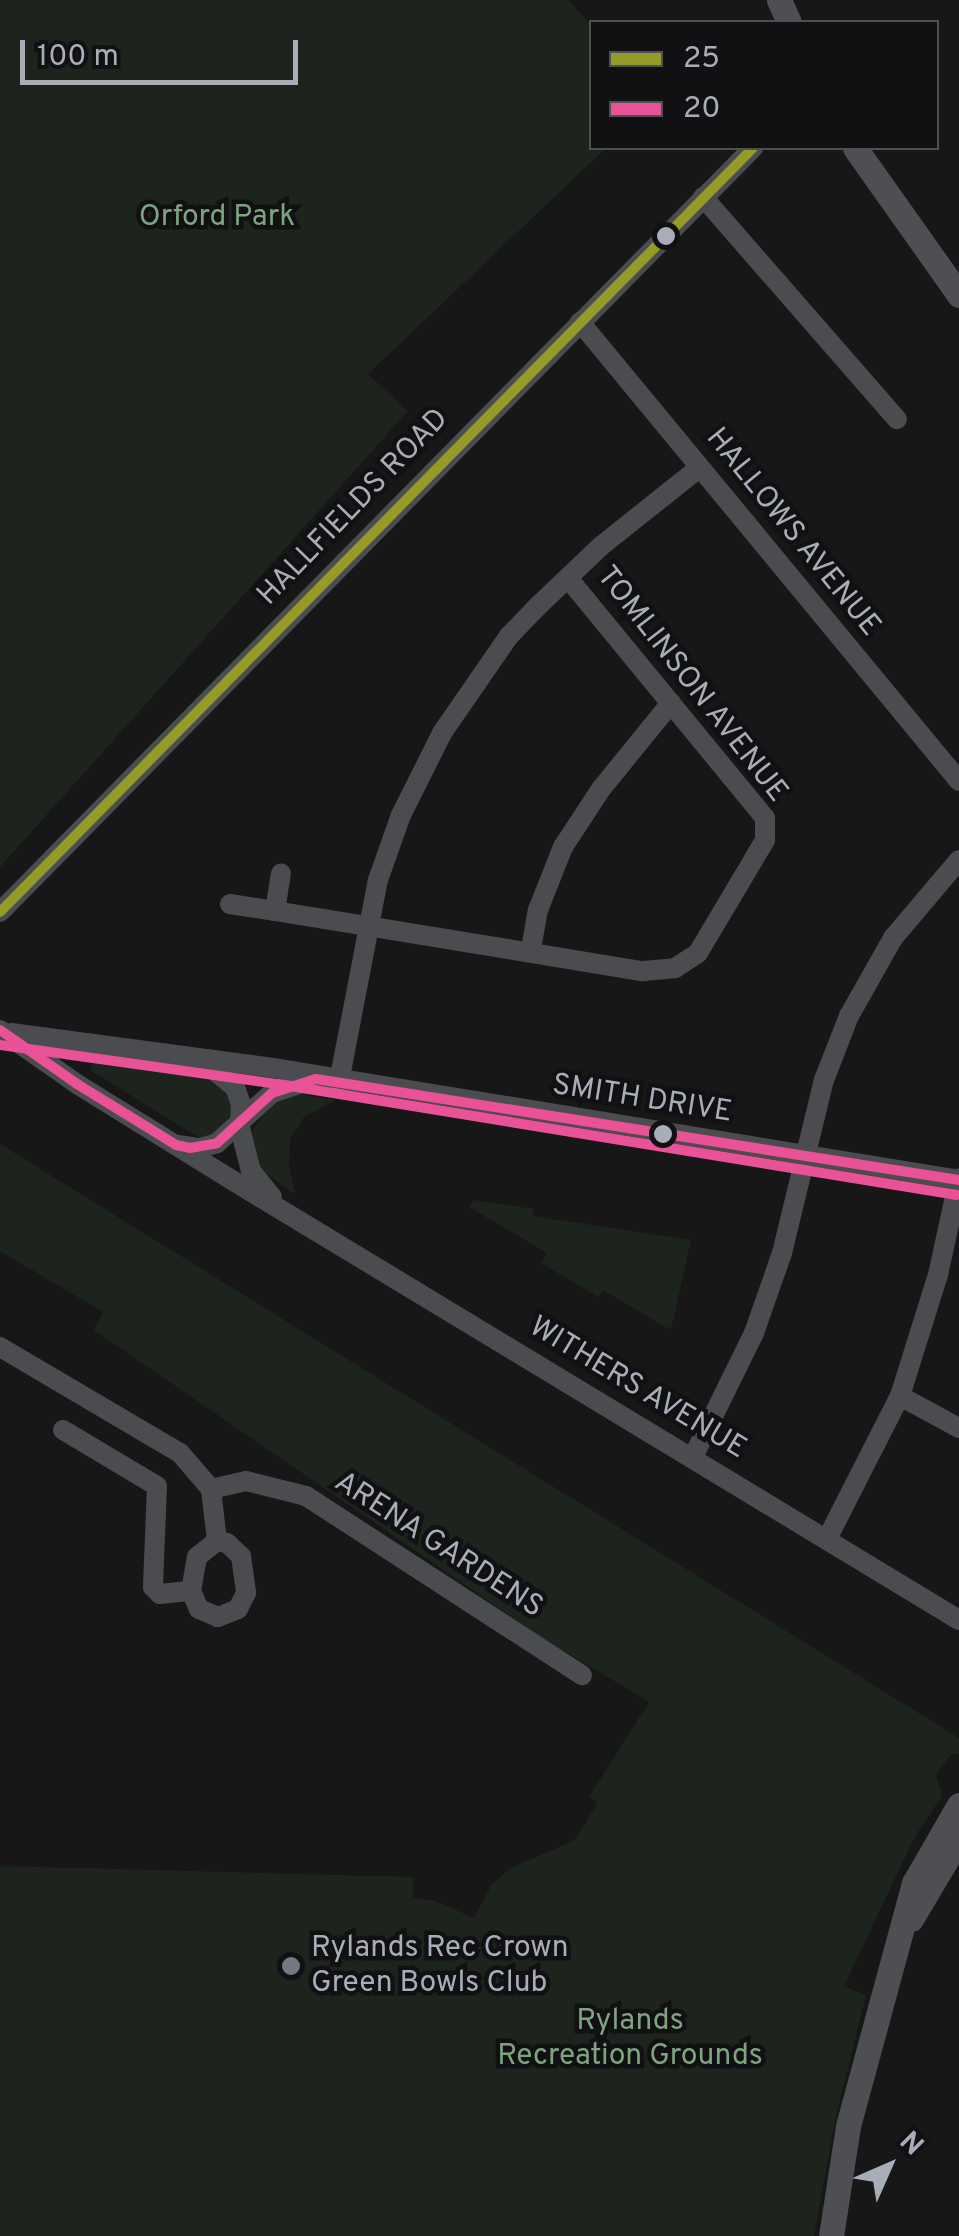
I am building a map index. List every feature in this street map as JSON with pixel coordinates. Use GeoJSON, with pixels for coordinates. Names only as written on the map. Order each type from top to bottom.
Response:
{"type":"FeatureCollection","features":[{"type":"Feature","properties":{"kind":"main road"},"geometry":{"type":"LineString","coordinates":[[855,150],[959,295]]}},
{"type":"Feature","properties":{"kind":"main road"},"geometry":{"type":"LineString","coordinates":[[830,2236],[848,2126],[914,1883],[959,1805]]}},
{"type":"Feature","properties":{"kind":"main road"},"geometry":{"type":"LineString","coordinates":[[904,1926],[929,1894],[959,1838]]}},
{"type":"Feature","properties":{"kind":"street","name":"HALLFIELDS ROAD"},"geometry":{"type":"LineString","coordinates":[[0,912],[751,150]]}},
{"type":"Feature","properties":{"kind":"street"},"geometry":{"type":"LineString","coordinates":[[703,197],[896,419]]}},
{"type":"Feature","properties":{"kind":"street","name":"HALLOWS AVENUE"},"geometry":{"type":"LineString","coordinates":[[580,322],[959,781]]}},
{"type":"Feature","properties":{"kind":"street"},"geometry":{"type":"LineString","coordinates":[[338,1082],[378,880],[400,814],[442,733],[509,636],[568,578],[699,468]]}},
{"type":"Feature","properties":{"kind":"street","name":"TOMLINSON AVENUE"},"geometry":{"type":"LineString","coordinates":[[230,904],[644,970],[683,964],[704,946],[761,848],[767,832],[764,818],[568,578]]}},
{"type":"Feature","properties":{"kind":"street"},"geometry":{"type":"LineString","coordinates":[[531,949],[538,910],[562,847],[671,702]]}},
{"type":"Feature","properties":{"kind":"street"},"geometry":{"type":"LineString","coordinates":[[693,1458],[754,1333],[782,1253],[824,1080],[870,974],[914,909],[959,860]]}},
{"type":"Feature","properties":{"kind":"street"},"geometry":{"type":"LineString","coordinates":[[275,911],[281,873]]}},
{"type":"Feature","properties":{"kind":"street","name":"SMITH DRIVE"},"geometry":{"type":"LineString","coordinates":[[2,1031],[280,1070],[316,1079],[959,1179]]}},
{"type":"Feature","properties":{"kind":"street","name":"WITHERS AVENUE"},"geometry":{"type":"LineString","coordinates":[[2,1031],[76,1084],[959,1620]]}},
{"type":"Feature","properties":{"kind":"street"},"geometry":{"type":"LineString","coordinates":[[76,1084],[71,1072],[74,1059],[83,1050],[98,1046]]}},
{"type":"Feature","properties":{"kind":"street","name":"WITHERS AVENUE"},"geometry":{"type":"LineString","coordinates":[[203,1062],[235,1087],[251,1171],[284,1209]]}},
{"type":"Feature","properties":{"kind":"street","name":"SMITH DRIVE"},"geometry":{"type":"LineString","coordinates":[[176,1145],[208,1146],[272,1093],[316,1079]]}},
{"type":"Feature","properties":{"kind":"street"},"geometry":{"type":"LineString","coordinates":[[827,1539],[900,1396],[938,1275],[959,1179]]}},
{"type":"Feature","properties":{"kind":"street"},"geometry":{"type":"LineString","coordinates":[[0,1347],[180,1453],[211,1489],[217,1542]]}},
{"type":"Feature","properties":{"kind":"street"},"geometry":{"type":"LineString","coordinates":[[900,1396],[959,1428]]}},
{"type":"Feature","properties":{"kind":"street"},"geometry":{"type":"LineString","coordinates":[[64,1430],[156,1486],[153,1587],[160,1594],[191,1591]]}},
{"type":"Feature","properties":{"kind":"street","name":"ARENA GARDENS"},"geometry":{"type":"LineString","coordinates":[[211,1489],[246,1480],[306,1496],[582,1675]]}},
{"type":"Feature","properties":{"kind":"street"},"geometry":{"type":"LineString","coordinates":[[217,1542],[227,1543],[241,1556],[245,1566],[243,1601],[228,1615],[208,1615],[193,1600],[191,1591],[197,1557],[217,1542]]}},
{"type":"Feature","properties":{"kind":"green space","name":"Orford Park"},"geometry":{"type":"Polygon","coordinates":[[[0,0],[568,0],[589,23],[589,150],[604,150],[368,374],[408,411],[0,867],[0,0]]]}},
{"type":"Feature","properties":{"kind":"green space"},"geometry":{"type":"Polygon","coordinates":[[[96,1062],[225,1082],[232,1096],[232,1113],[220,1131],[201,1139],[92,1071],[90,1066],[96,1062]]]}},
{"type":"Feature","properties":{"kind":"green space"},"geometry":{"type":"Polygon","coordinates":[[[307,1091],[308,1096],[336,1100],[304,1117],[290,1139],[289,1167],[295,1194],[260,1170],[252,1131],[271,1104],[307,1091]]]}},
{"type":"Feature","properties":{"kind":"green space","name":"Rylands Recreation Grounds"},"geometry":{"type":"Polygon","coordinates":[[[0,1144],[959,1738],[959,1754],[951,1754],[936,1775],[942,1796],[914,1838],[844,1986],[866,1995],[836,2116],[814,2236],[0,2236],[0,1866],[413,1877],[413,1898],[433,1900],[474,1918],[492,1884],[511,1868],[575,1840],[598,1802],[589,1797],[649,1702],[541,1637],[94,1330],[103,1312],[0,1251],[0,1144]]]}},
{"type":"Feature","properties":{"kind":"green space"},"geometry":{"type":"Polygon","coordinates":[[[474,1200],[534,1209],[533,1216],[691,1240],[671,1330],[603,1290],[598,1297],[541,1263],[547,1253],[469,1207],[474,1200]]]}},
{"type":"Feature","properties":{"kind":"transit line","name":"25"},"geometry":{"type":"LineString","coordinates":[[0,912],[751,150]]}},
{"type":"Feature","properties":{"kind":"transit line","name":"20"},"geometry":{"type":"LineString","coordinates":[[0,1030],[77,1084],[176,1145],[190,1148],[217,1143],[272,1093],[316,1079],[959,1180]]}},
{"type":"Feature","properties":{"kind":"transit line"},"geometry":{"type":"LineString","coordinates":[[0,1045],[278,1084],[957,1195]]}},
{"type":"Feature","properties":{"kind":"place","name":"Rylands Rec Crown Green Bowls Club"},"geometry":{"type":"Point","coordinates":[291,1966]}}]}
